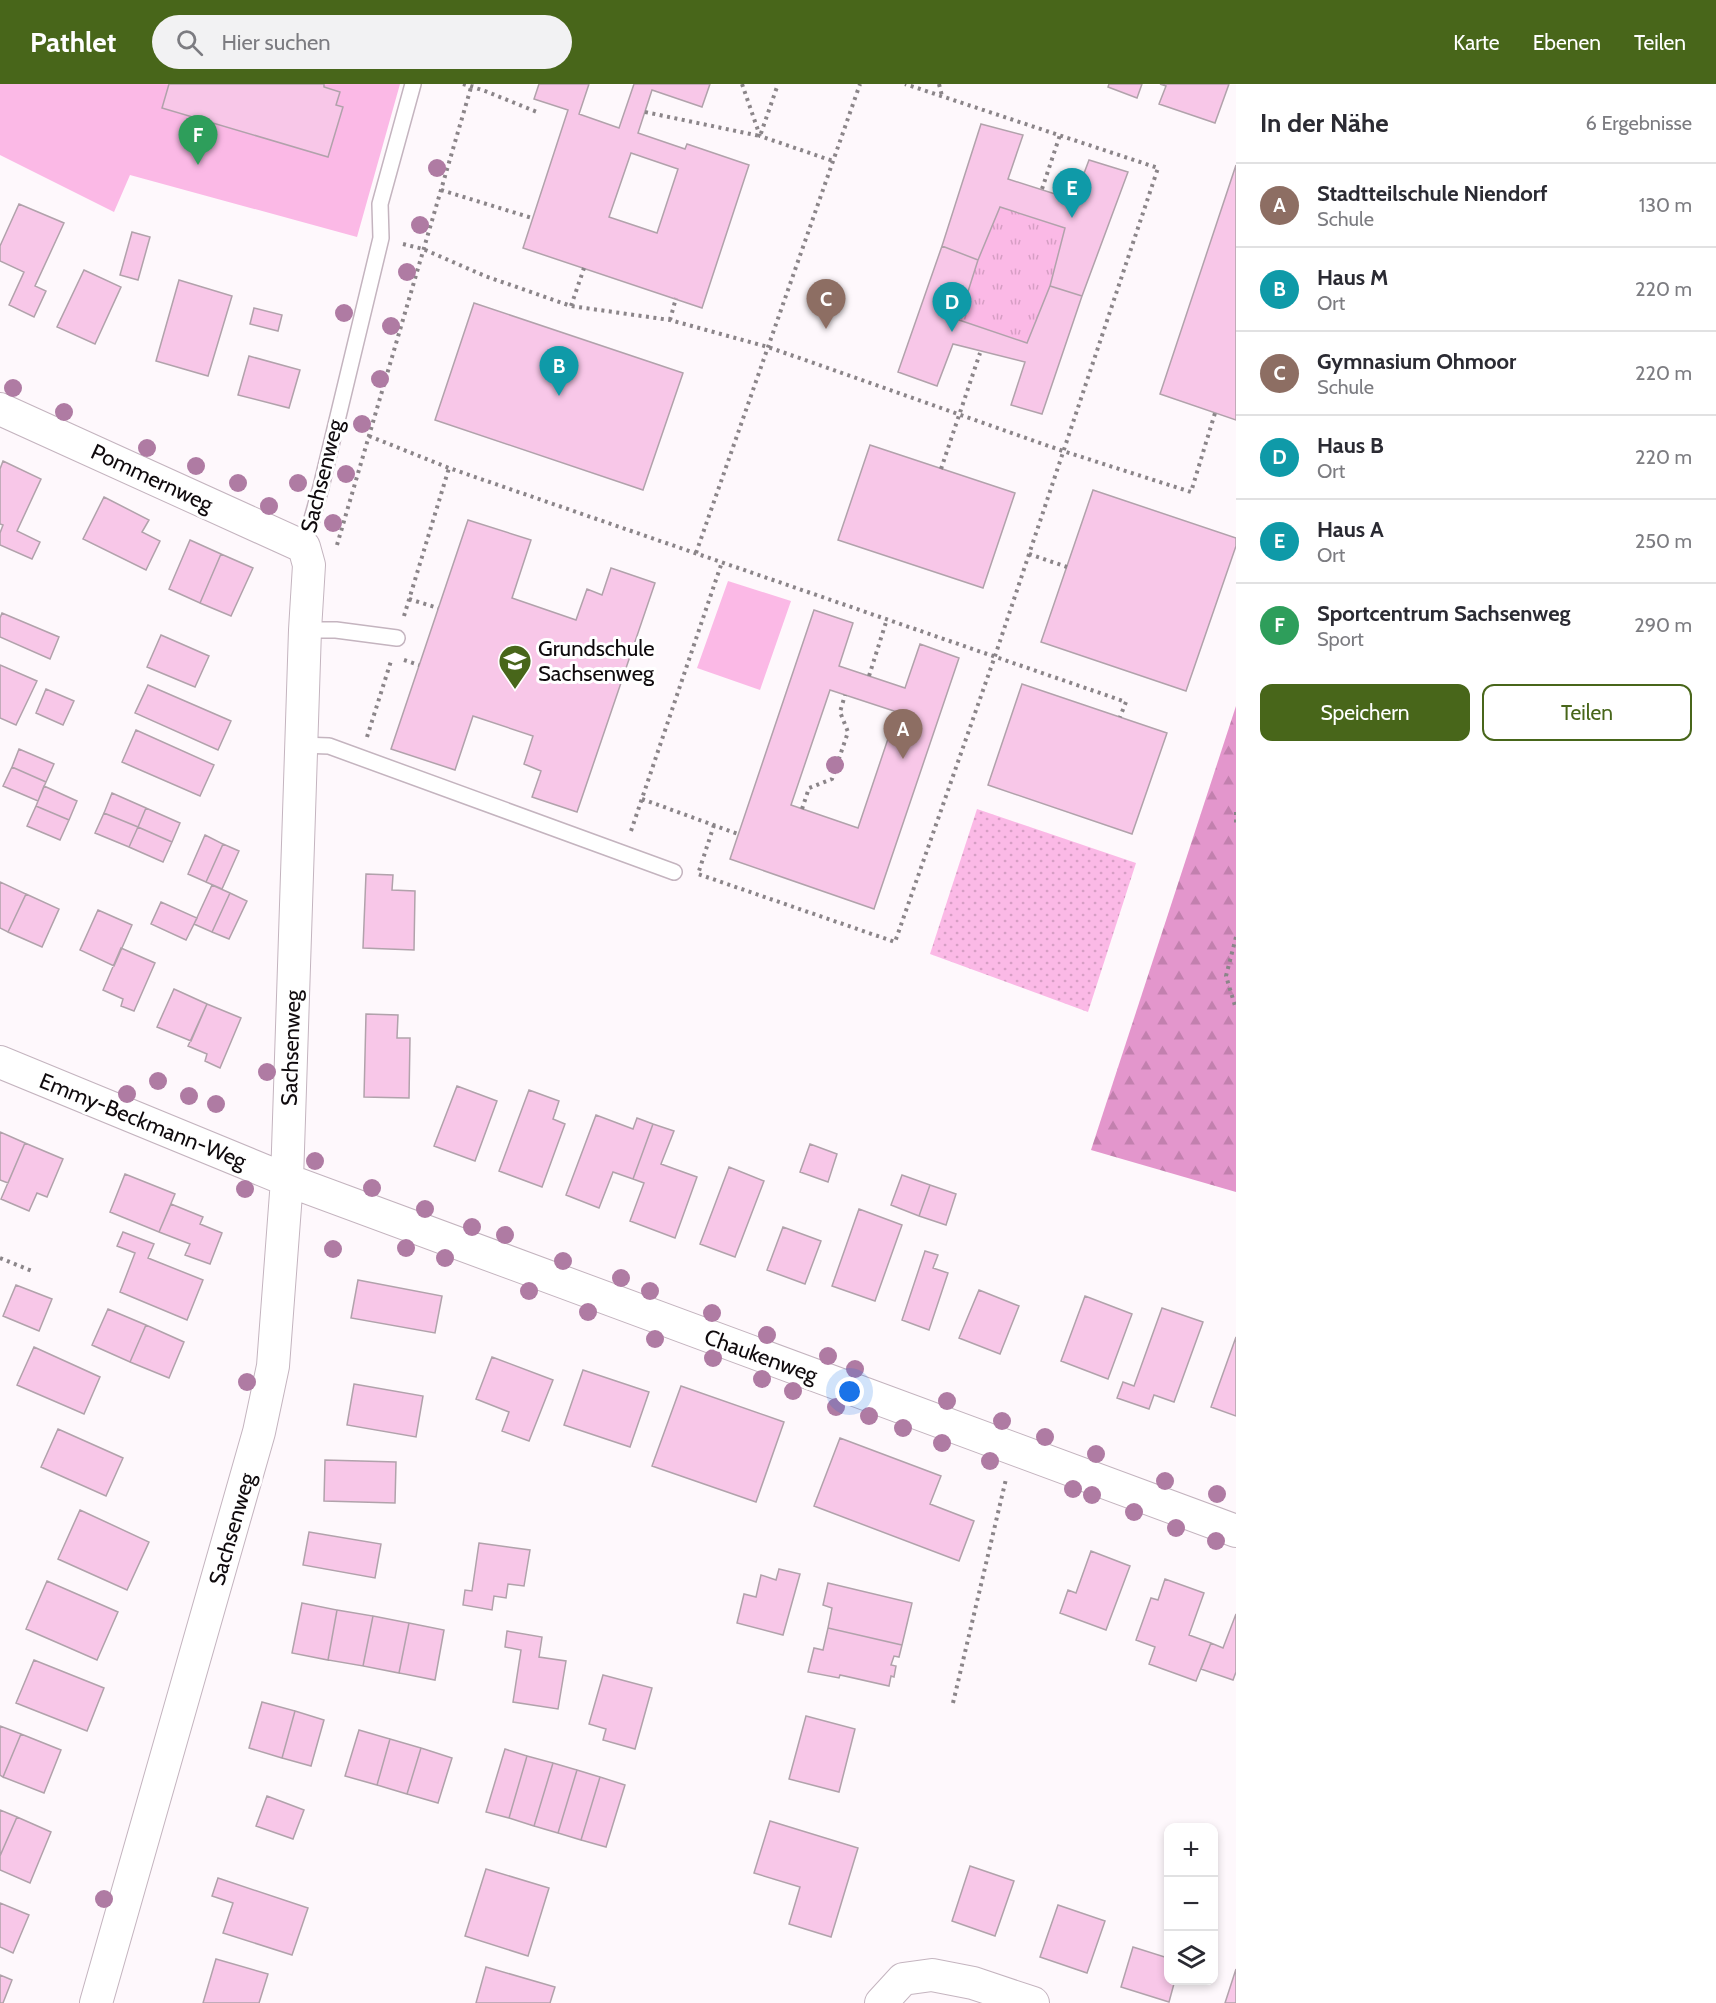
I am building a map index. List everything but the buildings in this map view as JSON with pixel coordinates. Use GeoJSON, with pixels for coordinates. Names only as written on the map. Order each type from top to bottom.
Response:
{"type":"FeatureCollection","features":[{"type":"Feature","properties":{"kind":"street","name":"Pommernweg"},"geometry":{"type":"LineString","coordinates":[[0,409],[307,556]]}},
{"type":"Feature","properties":{"kind":"street","name":"Sachsenweg"},"geometry":{"type":"LineString","coordinates":[[96,2003],[259,1432],[273,1366],[287,1180],[307,556]]}},
{"type":"Feature","properties":{"kind":"street","name":"Emmy-Beckmann-Weg"},"geometry":{"type":"LineString","coordinates":[[0,1062],[287,1180]]}},
{"type":"Feature","properties":{"kind":"street","name":"Chaukenweg"},"geometry":{"type":"LineString","coordinates":[[287,1180],[1236,1531]]}},
{"type":"Feature","properties":{"kind":"street"},"geometry":{"type":"LineString","coordinates":[[881,2003],[903,1979],[932,1975],[973,1983],[1033,2003]]}},
{"type":"Feature","properties":{"kind":"lane","name":"Sachsenweg"},"geometry":{"type":"LineString","coordinates":[[307,556],[381,238],[380,204],[413,84]]}},
{"type":"Feature","properties":{"kind":"lane"},"geometry":{"type":"LineString","coordinates":[[305,630],[336,630],[397,638]]}},
{"type":"Feature","properties":{"kind":"lane"},"geometry":{"type":"LineString","coordinates":[[301,745],[329,746],[675,872]]}},
{"type":"Feature","properties":{"kind":"path"},"geometry":{"type":"LineString","coordinates":[[463,84],[471,85],[537,112]]}},
{"type":"Feature","properties":{"kind":"path"},"geometry":{"type":"LineString","coordinates":[[742,84],[760,136]]}},
{"type":"Feature","properties":{"kind":"path"},"geometry":{"type":"LineString","coordinates":[[760,136],[778,84]]}},
{"type":"Feature","properties":{"kind":"path"},"geometry":{"type":"LineString","coordinates":[[696,553],[860,84]]}},
{"type":"Feature","properties":{"kind":"path"},"geometry":{"type":"LineString","coordinates":[[714,825],[698,874],[895,942],[995,656],[1158,168],[905,84]]}},
{"type":"Feature","properties":{"kind":"path"},"geometry":{"type":"LineString","coordinates":[[939,84],[942,96]]}},
{"type":"Feature","properties":{"kind":"path"},"geometry":{"type":"LineString","coordinates":[[307,556],[335,554],[471,85]]}},
{"type":"Feature","properties":{"kind":"path"},"geometry":{"type":"LineString","coordinates":[[645,112],[760,136],[833,161]]}},
{"type":"Feature","properties":{"kind":"path"},"geometry":{"type":"LineString","coordinates":[[1042,189],[1059,135]]}},
{"type":"Feature","properties":{"kind":"path"},"geometry":{"type":"LineString","coordinates":[[441,190],[532,218]]}},
{"type":"Feature","properties":{"kind":"path"},"geometry":{"type":"LineString","coordinates":[[381,238],[423,249],[485,276],[571,306],[670,320],[768,347],[1191,492],[1215,413]]}},
{"type":"Feature","properties":{"kind":"path"},"geometry":{"type":"LineString","coordinates":[[571,306],[584,268]]}},
{"type":"Feature","properties":{"kind":"path"},"geometry":{"type":"LineString","coordinates":[[670,320],[676,298]]}},
{"type":"Feature","properties":{"kind":"path"},"geometry":{"type":"LineString","coordinates":[[941,469],[980,353]]}},
{"type":"Feature","properties":{"kind":"path"},"geometry":{"type":"LineString","coordinates":[[369,436],[449,468],[1126,702],[1120,717]]}},
{"type":"Feature","properties":{"kind":"path"},"geometry":{"type":"LineString","coordinates":[[361,757],[449,468]]}},
{"type":"Feature","properties":{"kind":"path"},"geometry":{"type":"LineString","coordinates":[[1029,554],[1066,567]]}},
{"type":"Feature","properties":{"kind":"path"},"geometry":{"type":"LineString","coordinates":[[624,855],[722,562]]}},
{"type":"Feature","properties":{"kind":"path"},"geometry":{"type":"LineString","coordinates":[[409,599],[438,608]]}},
{"type":"Feature","properties":{"kind":"path"},"geometry":{"type":"LineString","coordinates":[[869,676],[887,619]]}},
{"type":"Feature","properties":{"kind":"path"},"geometry":{"type":"LineString","coordinates":[[802,809],[809,788],[832,779],[848,732],[840,712],[845,695]]}},
{"type":"Feature","properties":{"kind":"path"},"geometry":{"type":"LineString","coordinates":[[642,799],[738,834]]}},
{"type":"Feature","properties":{"kind":"path"},"geometry":{"type":"LineString","coordinates":[[1236,812],[1236,823]]}},
{"type":"Feature","properties":{"kind":"path"},"geometry":{"type":"LineString","coordinates":[[1236,937],[1226,976],[1236,1009]]}},
{"type":"Feature","properties":{"kind":"path"},"geometry":{"type":"LineString","coordinates":[[0,1258],[32,1271]]}},
{"type":"Feature","properties":{"kind":"path"},"geometry":{"type":"LineString","coordinates":[[953,1703],[1013,1450]]}},
{"type":"Feature","properties":{"kind":"green space"},"geometry":{"type":"Polygon","coordinates":[[[0,84],[400,84],[357,237],[130,175],[114,212],[0,155],[0,84]]]}},
{"type":"Feature","properties":{"kind":"green space"},"geometry":{"type":"Polygon","coordinates":[[[1000,207],[1065,228],[1050,286],[1027,343],[959,320],[978,260],[1000,207]]]}},
{"type":"Feature","properties":{"kind":"green space"},"geometry":{"type":"Polygon","coordinates":[[[728,581],[791,601],[760,690],[697,668],[728,581]]]}},
{"type":"Feature","properties":{"kind":"green space"},"geometry":{"type":"Polygon","coordinates":[[[1236,706],[1236,1192],[1091,1150],[1236,706]]]}},
{"type":"Feature","properties":{"kind":"green space"},"geometry":{"type":"Polygon","coordinates":[[[977,809],[1136,863],[1088,1012],[930,954],[977,809]]]}},
{"type":"Feature","properties":{"kind":"place","name":"Sportcentrum Sachsenweg"},"geometry":{"type":"Point","coordinates":[198,165]}},
{"type":"Feature","properties":{"kind":"place","name":"Haus A"},"geometry":{"type":"Point","coordinates":[1072,218]}},
{"type":"Feature","properties":{"kind":"place","name":"Gymnasium Ohmoor"},"geometry":{"type":"Point","coordinates":[826,329]}},
{"type":"Feature","properties":{"kind":"place","name":"Haus B"},"geometry":{"type":"Point","coordinates":[952,332]}},
{"type":"Feature","properties":{"kind":"place","name":"Haus M"},"geometry":{"type":"Point","coordinates":[559,396]}},
{"type":"Feature","properties":{"kind":"place","name":"Grundschule Sachsenweg"},"geometry":{"type":"Point","coordinates":[515,690]}},
{"type":"Feature","properties":{"kind":"place","name":"Stadtteilschule Niendorf"},"geometry":{"type":"Point","coordinates":[903,759]}}]}
